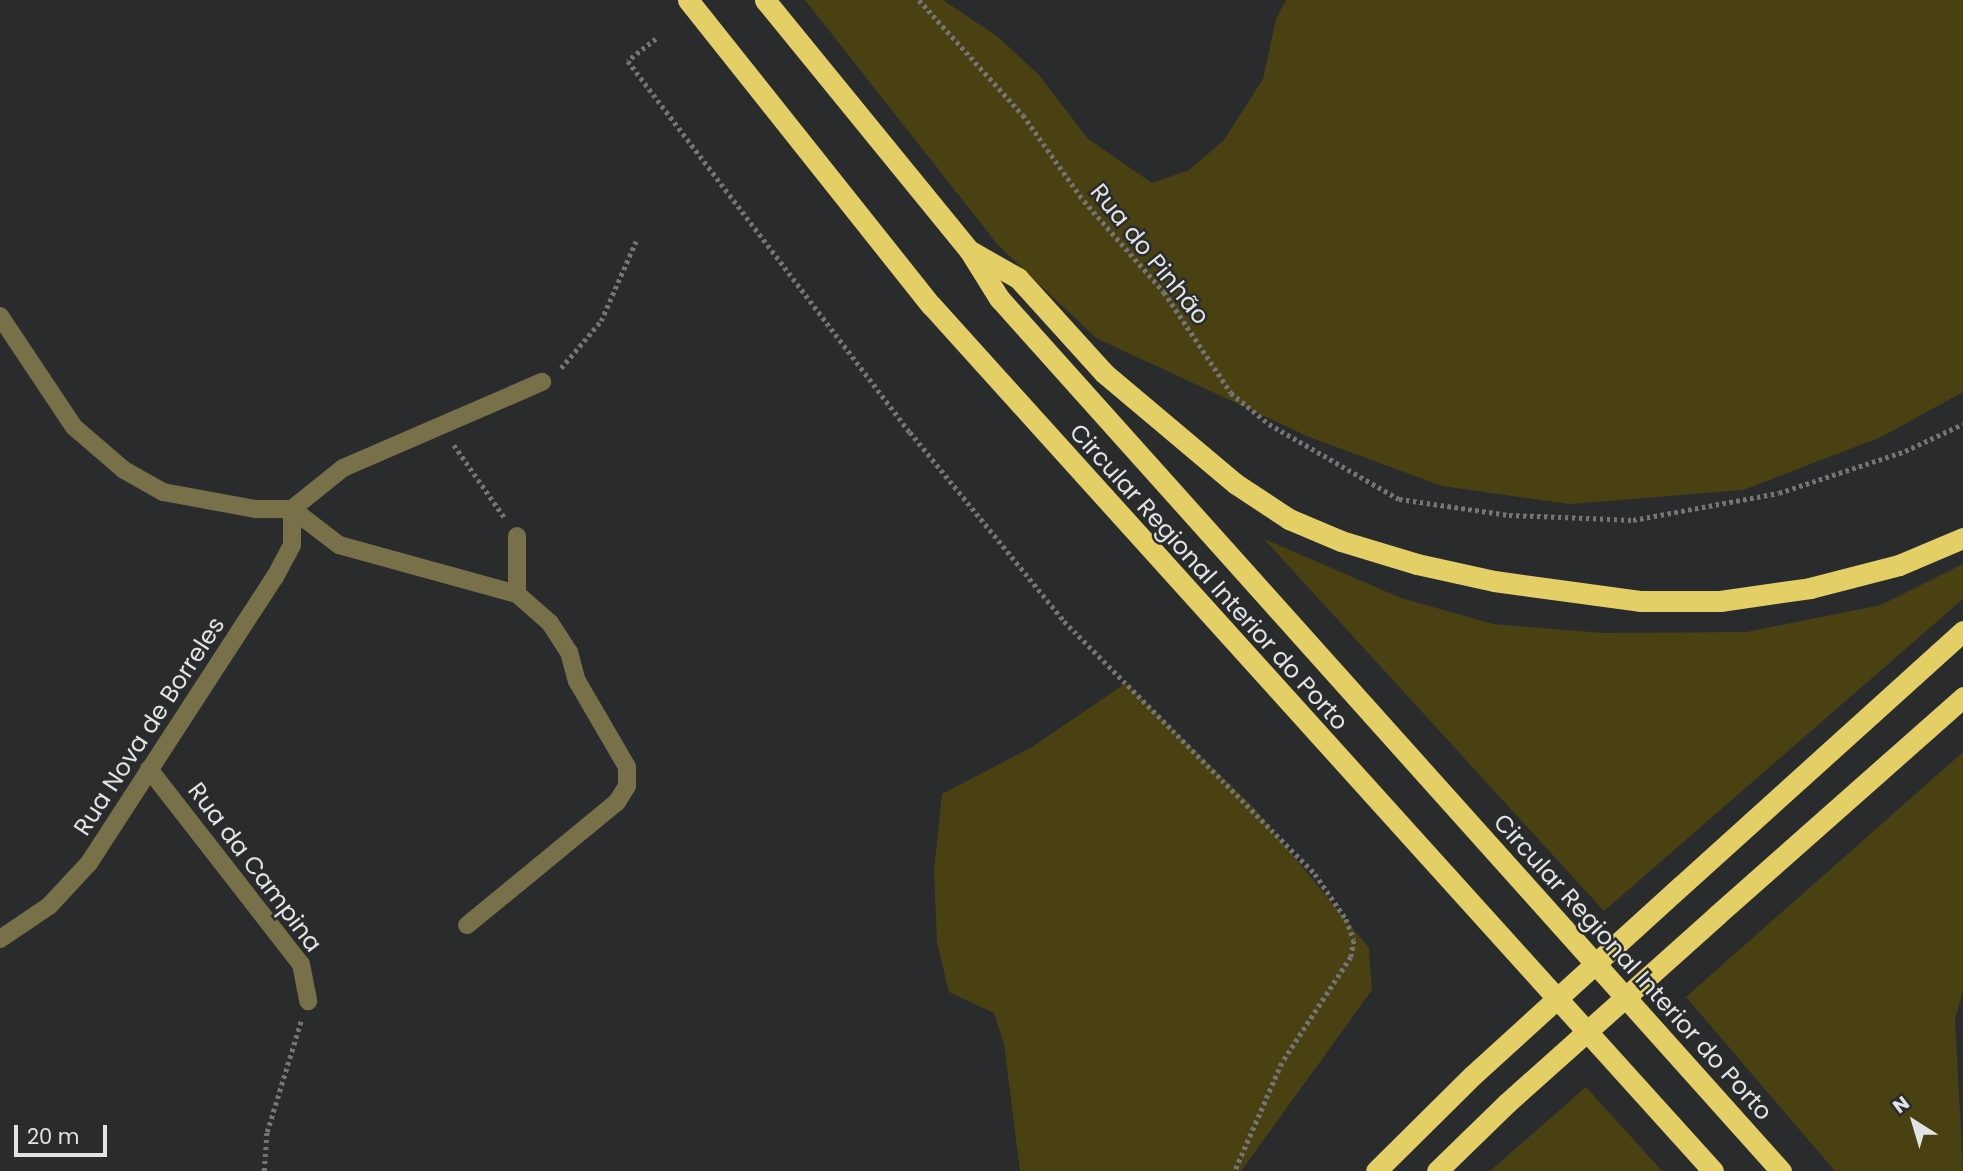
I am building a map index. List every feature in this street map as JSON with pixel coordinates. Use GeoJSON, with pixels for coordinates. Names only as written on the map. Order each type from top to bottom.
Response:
{"type":"FeatureCollection","features":[{"type":"Feature","properties":{"kind":"highway","name":"Circular Regional Interior do Porto"},"geometry":{"type":"LineString","coordinates":[[688,0],[931,305],[1713,1171]]}},
{"type":"Feature","properties":{"kind":"highway","name":"Circular Regional Interior do Porto"},"geometry":{"type":"LineString","coordinates":[[765,0],[970,250],[999,298],[1781,1171]]}},
{"type":"Feature","properties":{"kind":"highway"},"geometry":{"type":"LineString","coordinates":[[970,250],[1018,278],[1104,373],[1236,484],[1289,519],[1405,560],[1574,593],[1640,601],[1720,601],[1835,582],[1899,565],[1963,538]]}},
{"type":"Feature","properties":{"kind":"highway"},"geometry":{"type":"LineString","coordinates":[[1376,1171],[1473,1076],[1963,631]]}},
{"type":"Feature","properties":{"kind":"highway"},"geometry":{"type":"LineString","coordinates":[[1437,1171],[1507,1104],[1963,696]]}},
{"type":"Feature","properties":{"kind":"street"},"geometry":{"type":"LineString","coordinates":[[0,316],[74,427],[124,470],[163,492],[256,509],[292,509],[339,545],[517,594],[550,623],[569,652],[577,681],[623,759],[627,786],[617,802],[467,925]]}},
{"type":"Feature","properties":{"kind":"street"},"geometry":{"type":"LineString","coordinates":[[292,509],[343,468],[443,428],[453,418],[542,382]]}},
{"type":"Feature","properties":{"kind":"street","name":"Rua Nova de Borreles"},"geometry":{"type":"LineString","coordinates":[[0,939],[49,906],[89,863],[275,577],[292,545],[292,509]]}},
{"type":"Feature","properties":{"kind":"street"},"geometry":{"type":"LineString","coordinates":[[517,536],[517,594]]}},
{"type":"Feature","properties":{"kind":"street","name":"Rua da Campina"},"geometry":{"type":"LineString","coordinates":[[149,769],[301,964],[308,1001]]}},
{"type":"Feature","properties":{"kind":"path","name":"Rua do Pinhão"},"geometry":{"type":"LineString","coordinates":[[919,0],[1023,115],[1084,201],[1164,292],[1231,393],[1269,424],[1399,499],[1509,515],[1633,520],[1779,493],[1905,451],[1963,424]]}},
{"type":"Feature","properties":{"kind":"path"},"geometry":{"type":"LineString","coordinates":[[656,39],[628,61],[910,432],[1064,621],[1315,874],[1346,919],[1354,940],[1351,957],[1282,1063],[1234,1171]]}},
{"type":"Feature","properties":{"kind":"path"},"geometry":{"type":"LineString","coordinates":[[542,382],[568,364],[601,321],[636,241]]}},
{"type":"Feature","properties":{"kind":"path"},"geometry":{"type":"LineString","coordinates":[[443,428],[517,536]]}},
{"type":"Feature","properties":{"kind":"path"},"geometry":{"type":"LineString","coordinates":[[264,1171],[267,1132],[308,1001]]}},
{"type":"Feature","properties":{"kind":"shaded area"},"geometry":{"type":"Polygon","coordinates":[[[805,0],[943,0],[998,37],[1039,75],[1088,139],[1152,183],[1189,170],[1224,140],[1263,79],[1276,19],[1286,0],[1963,0],[1963,392],[1881,437],[1743,490],[1569,504],[1442,486],[1309,437],[1096,338],[998,245],[805,0]]]}},
{"type":"Feature","properties":{"kind":"shaded area"},"geometry":{"type":"Polygon","coordinates":[[[1264,539],[1401,598],[1493,624],[1603,633],[1747,632],[1881,605],[1963,564],[1963,599],[1604,911],[1264,539]]]}},
{"type":"Feature","properties":{"kind":"shaded area"},"geometry":{"type":"Polygon","coordinates":[[[1126,683],[1254,808],[1369,948],[1372,990],[1241,1171],[1020,1171],[1004,1044],[994,1013],[949,992],[937,942],[934,870],[942,794],[1032,747],[1126,683]]]}},
{"type":"Feature","properties":{"kind":"shaded area"},"geometry":{"type":"Polygon","coordinates":[[[1963,752],[1963,992],[1955,1019],[1963,1171],[1835,1171],[1686,997],[1963,752]]]}},
{"type":"Feature","properties":{"kind":"shaded area"},"geometry":{"type":"Polygon","coordinates":[[[1586,1087],[1662,1171],[1490,1171],[1586,1087]]]}}]}
